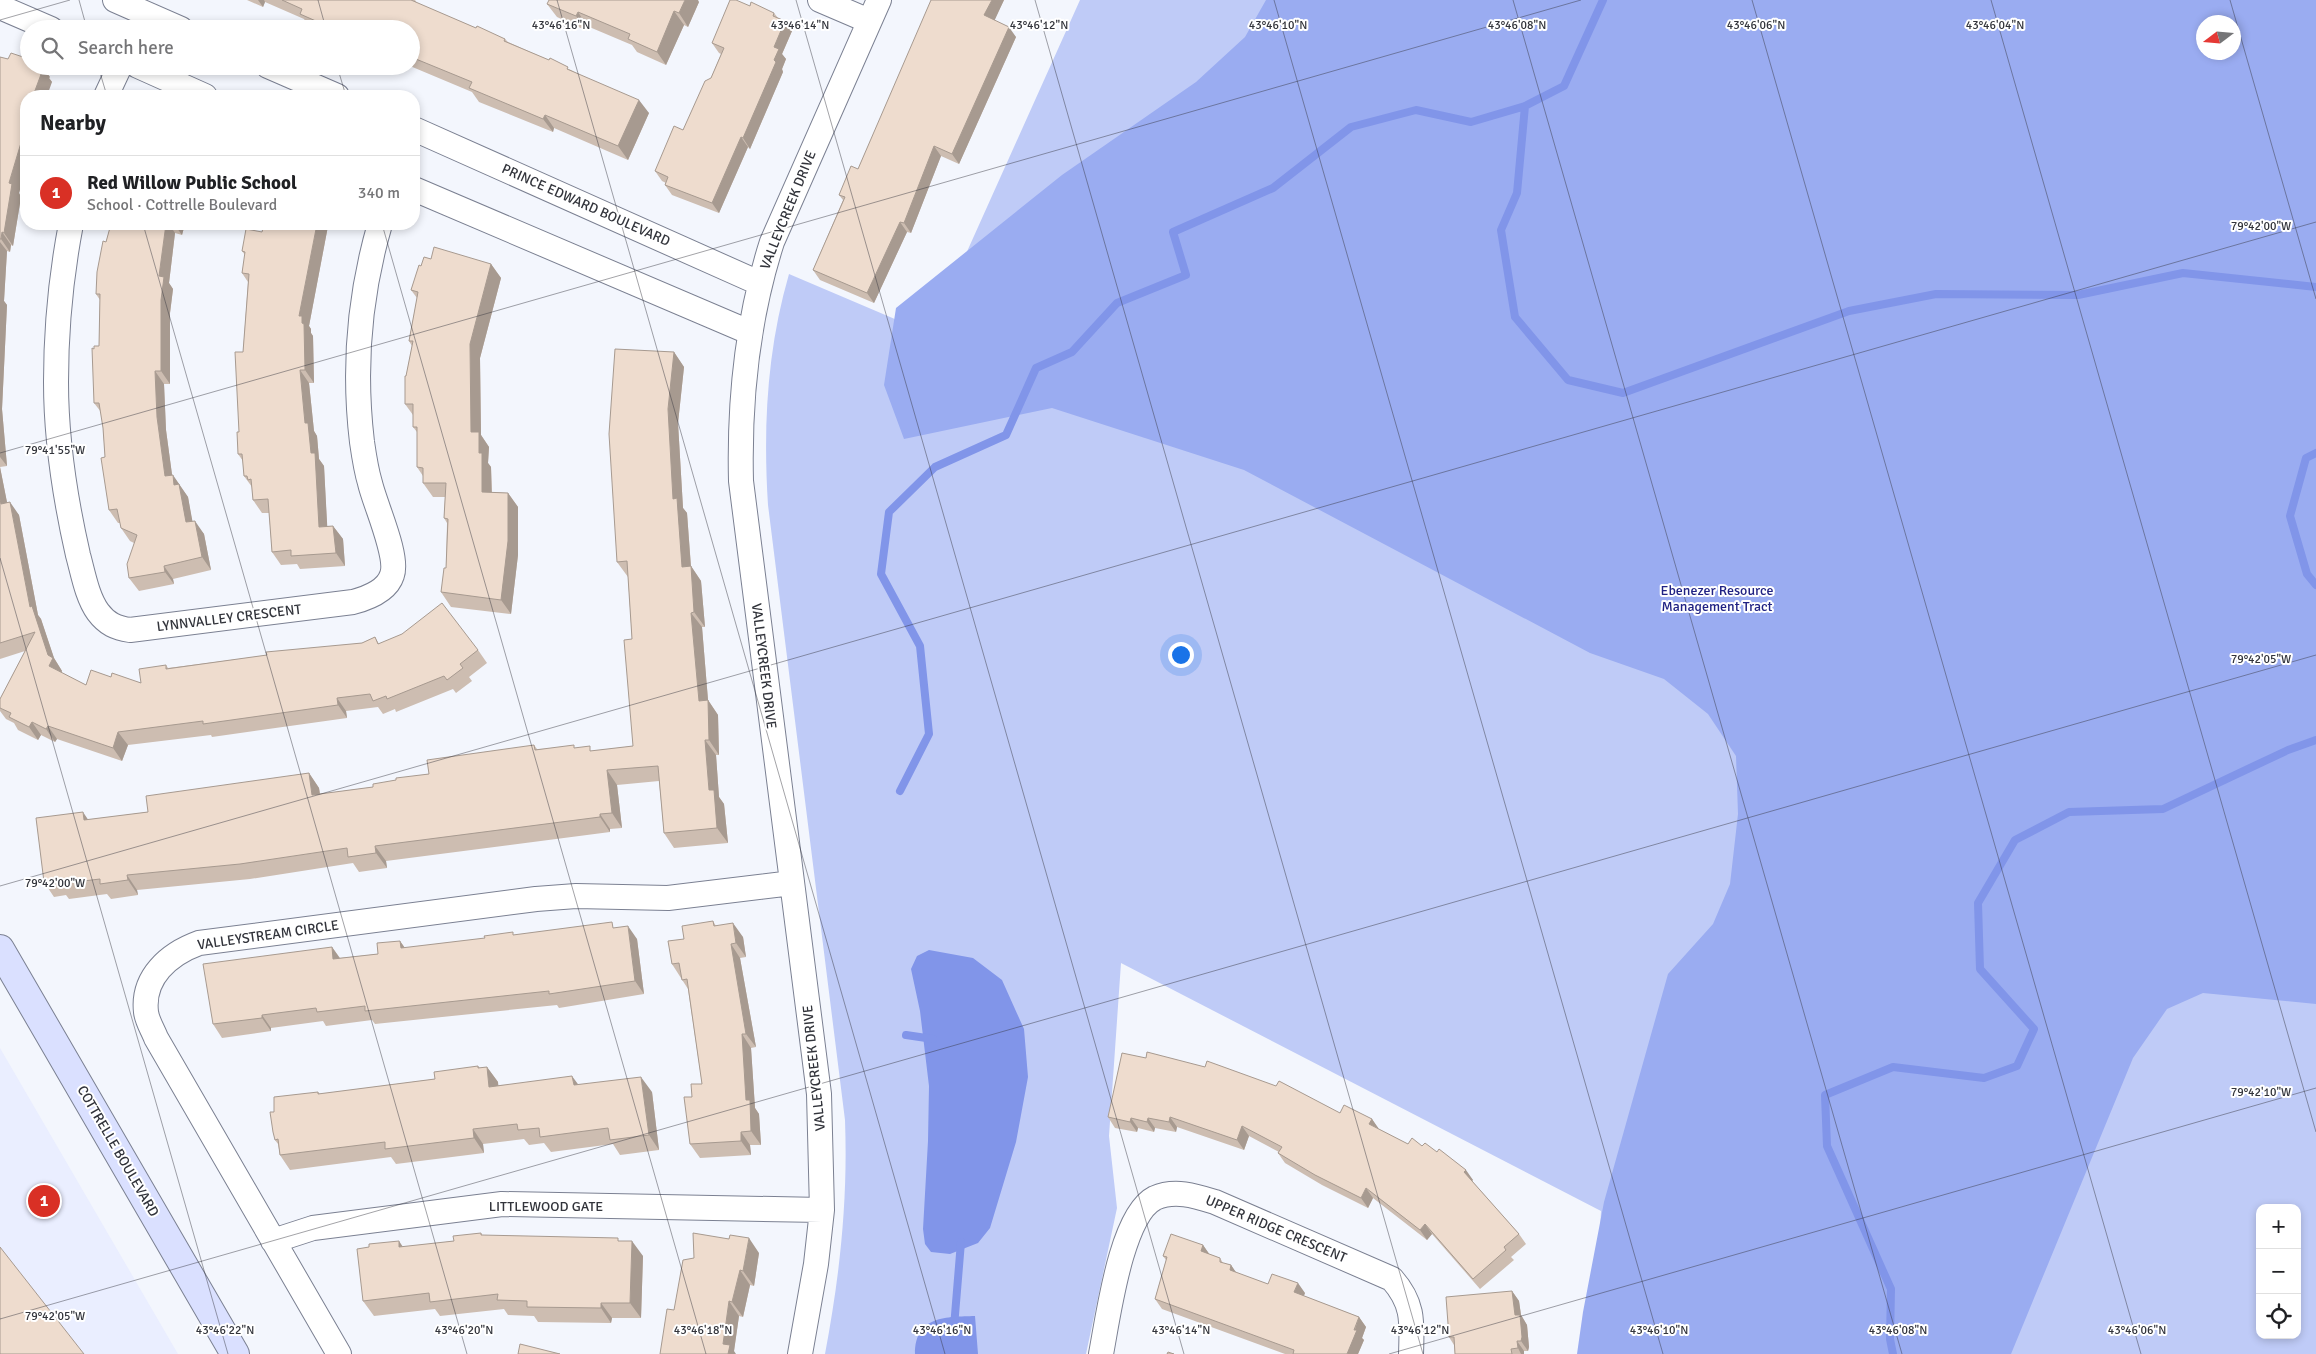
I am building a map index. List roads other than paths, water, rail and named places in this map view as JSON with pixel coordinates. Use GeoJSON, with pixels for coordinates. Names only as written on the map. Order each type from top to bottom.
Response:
{"type":"FeatureCollection","features":[{"type":"Feature","properties":{"kind":"main road","name":"COTTRELLE BOULEVARD"},"geometry":{"type":"LineString","coordinates":[[0,949],[235,1354]]}},
{"type":"Feature","properties":{"kind":"street"},"geometry":{"type":"LineString","coordinates":[[116,0],[140,20]]}},
{"type":"Feature","properties":{"kind":"street"},"geometry":{"type":"LineString","coordinates":[[820,0],[874,11]]}},
{"type":"Feature","properties":{"kind":"street"},"geometry":{"type":"LineString","coordinates":[[0,7],[30,20]]}},
{"type":"Feature","properties":{"kind":"street","name":"VALLEYCREEK DRIVE"},"geometry":{"type":"LineString","coordinates":[[800,1354],[815,1272],[822,1210],[819,1094],[741,481],[741,405],[749,332],[759,283],[772,242],[874,11]]}},
{"type":"Feature","properties":{"kind":"street"},"geometry":{"type":"LineString","coordinates":[[109,90],[116,75]]}},
{"type":"Feature","properties":{"kind":"street"},"geometry":{"type":"LineString","coordinates":[[158,75],[192,90]]}},
{"type":"Feature","properties":{"kind":"street"},"geometry":{"type":"LineString","coordinates":[[289,75],[324,90]]}},
{"type":"Feature","properties":{"kind":"street","name":"PRINCE EDWARD BOULEVARD"},"geometry":{"type":"LineString","coordinates":[[420,132],[759,283]]}},
{"type":"Feature","properties":{"kind":"street"},"geometry":{"type":"LineString","coordinates":[[420,192],[749,332]]}},
{"type":"Feature","properties":{"kind":"street","name":"LYNNVALLEY CRESCENT"},"geometry":{"type":"LineString","coordinates":[[70,230],[60,289],[56,381],[57,417],[66,495],[85,580],[97,611],[112,625],[130,630],[353,602],[375,595],[386,585],[392,574],[393,558],[370,483],[363,444],[357,366],[365,280],[378,230]]}},
{"type":"Feature","properties":{"kind":"street","name":"VALLEYSTREAM CIRCLE"},"geometry":{"type":"LineString","coordinates":[[339,1354],[156,1038],[146,1013],[148,990],[156,972],[172,956],[198,943],[536,899],[576,896],[668,898],[792,883]]}},
{"type":"Feature","properties":{"kind":"street","name":"UPPER RIDGE CRESCENT"},"geometry":{"type":"LineString","coordinates":[[1101,1354],[1121,1258],[1129,1230],[1141,1209],[1155,1198],[1174,1193],[1194,1195],[1215,1202],[1392,1279],[1404,1292],[1411,1310],[1411,1354]]}},
{"type":"Feature","properties":{"kind":"street","name":"LITTLEWOOD GATE"},"geometry":{"type":"LineString","coordinates":[[273,1241],[312,1228],[502,1204],[822,1210]]}},
{"type":"Feature","properties":{"kind":"waterway"},"geometry":{"type":"LineString","coordinates":[[900,791],[929,734],[920,646],[881,574],[889,512],[935,467],[1006,435],[1036,368],[1072,352],[1117,303],[1186,275],[1173,232],[1273,188],[1351,127],[1416,110],[1471,122],[1525,106],[1564,86],[1603,0]]}},
{"type":"Feature","properties":{"kind":"waterway"},"geometry":{"type":"LineString","coordinates":[[1525,106],[1517,193],[1501,230],[1515,317],[1568,380],[1623,393],[1849,311],[1936,294],[2078,295],[2183,273],[2316,287]]}},
{"type":"Feature","properties":{"kind":"waterway"},"geometry":{"type":"LineString","coordinates":[[2316,453],[2306,458],[2290,516],[2307,574],[2316,585]]}},
{"type":"Feature","properties":{"kind":"waterway"},"geometry":{"type":"LineString","coordinates":[[1893,1354],[1890,1339],[1891,1289],[1827,1146],[1825,1095],[1893,1067],[1984,1078],[2017,1066],[2034,1029],[1980,969],[1978,903],[2015,840],[2069,812],[2163,809],[2288,750],[2316,740]]}},
{"type":"Feature","properties":{"kind":"waterway"},"geometry":{"type":"LineString","coordinates":[[906,1035],[933,1039]]}},
{"type":"Feature","properties":{"kind":"waterway"},"geometry":{"type":"LineString","coordinates":[[954,1327],[961,1242]]}},
{"type":"Feature","properties":{"kind":"place","name":"Red Willow Public School"},"geometry":{"type":"Point","coordinates":[44,1201]}},
{"type":"Feature","properties":{"kind":"park label","name":"Ebenezer Resource Management Tract"},"geometry":{"type":"Point","coordinates":[1717,598]}}]}
